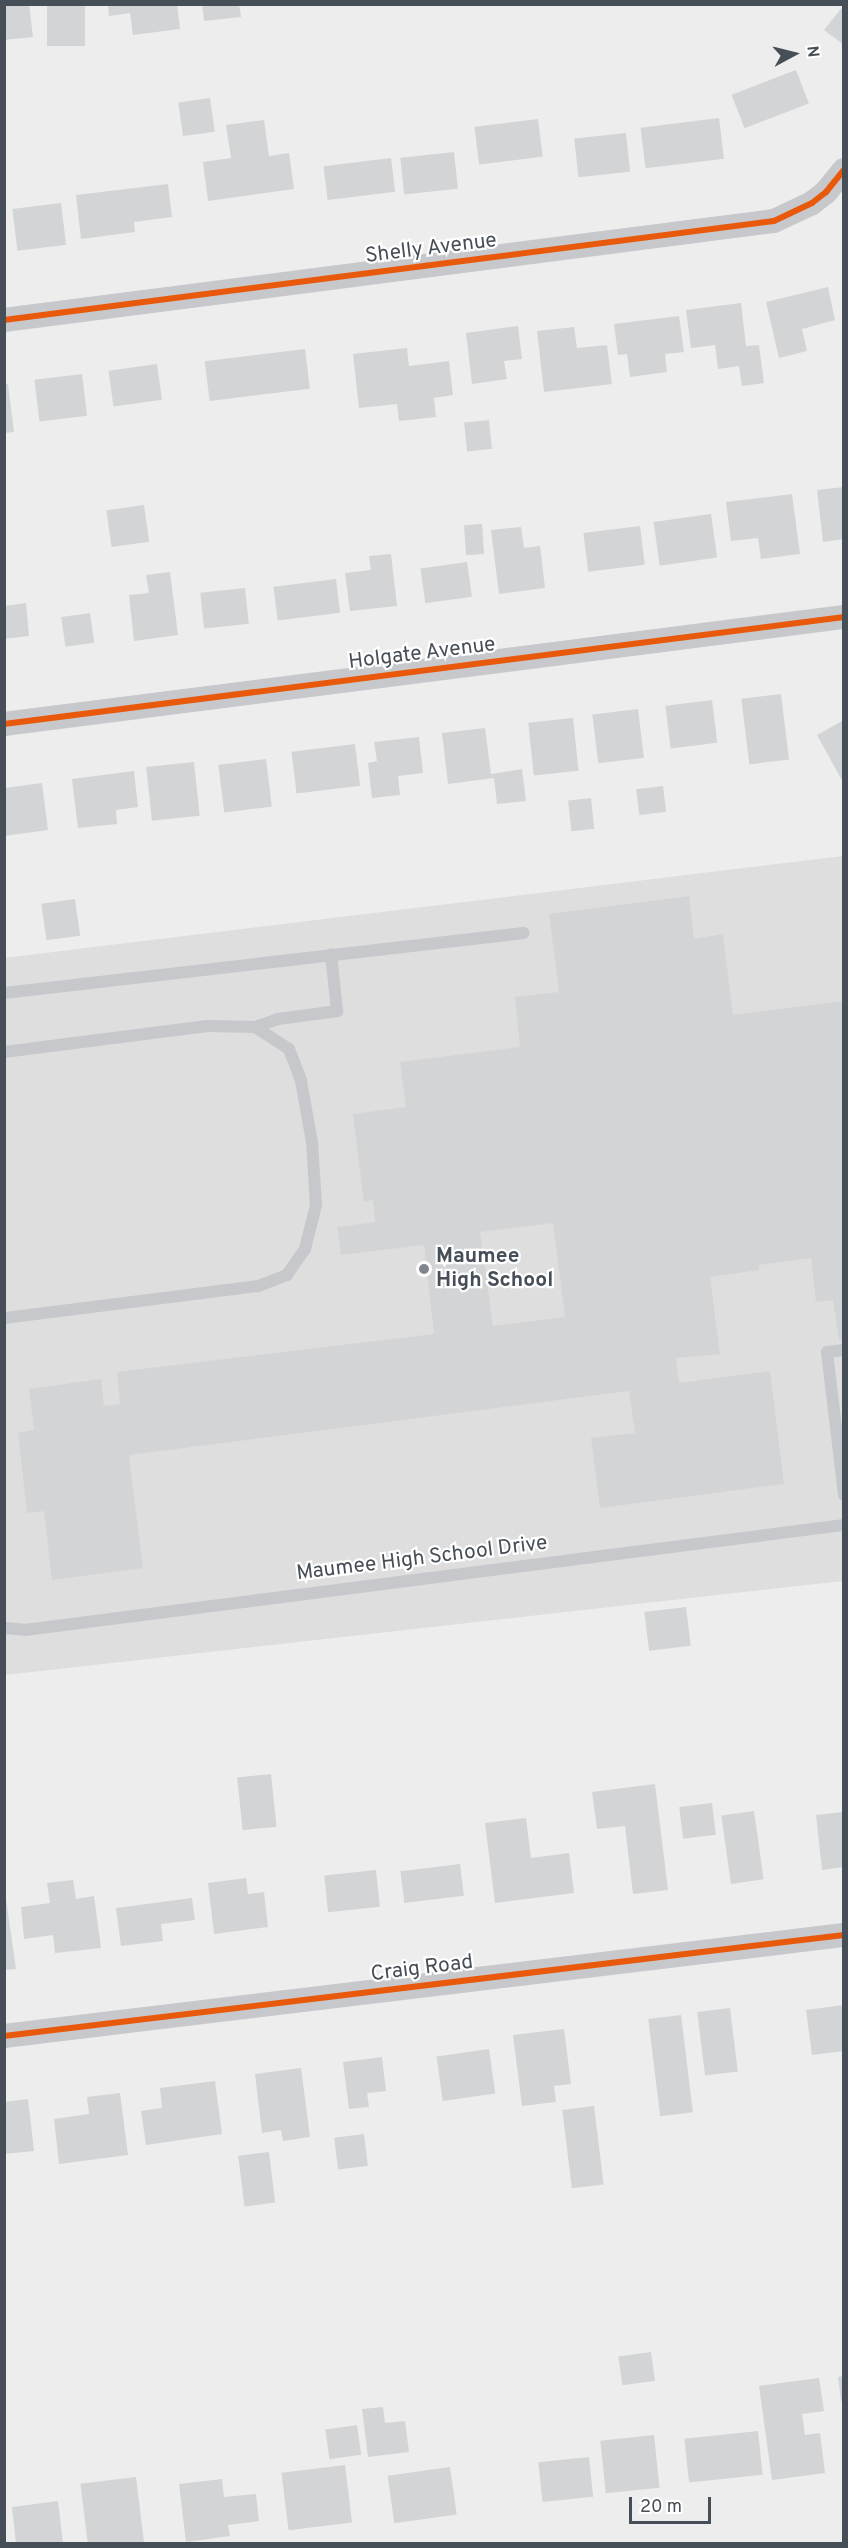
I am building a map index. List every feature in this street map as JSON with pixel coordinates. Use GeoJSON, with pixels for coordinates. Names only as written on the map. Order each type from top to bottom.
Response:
{"type":"FeatureCollection","features":[{"type":"Feature","properties":{"kind":"street","name":"Shelly Avenue"},"geometry":{"type":"LineString","coordinates":[[4,320],[774,221],[812,203],[826,192],[843,170]]}},
{"type":"Feature","properties":{"kind":"street","name":"Holgate Avenue"},"geometry":{"type":"LineString","coordinates":[[4,724],[843,617]]}},
{"type":"Feature","properties":{"kind":"street","name":"Craig Road"},"geometry":{"type":"LineString","coordinates":[[4,2036],[843,1935]]}},
{"type":"Feature","properties":{"kind":"lane"},"geometry":{"type":"LineString","coordinates":[[4,993],[524,933]]}},
{"type":"Feature","properties":{"kind":"lane"},"geometry":{"type":"LineString","coordinates":[[4,1052],[207,1026],[255,1027],[278,1019],[337,1011],[331,954]]}},
{"type":"Feature","properties":{"kind":"lane"},"geometry":{"type":"LineString","coordinates":[[4,1318],[258,1286],[287,1275],[305,1249],[316,1205],[312,1142],[301,1081],[290,1049],[255,1027]]}},
{"type":"Feature","properties":{"kind":"lane"},"geometry":{"type":"LineString","coordinates":[[843,1350],[827,1352],[843,1495]]}},
{"type":"Feature","properties":{"kind":"lane","name":"Maumee High School Drive"},"geometry":{"type":"LineString","coordinates":[[4,1628],[25,1630],[843,1525]]}},
{"type":"Feature","properties":{"kind":"shaded area","name":"Maumee High School"},"geometry":{"type":"Polygon","coordinates":[[[843,856],[843,1581],[5,1675],[4,958],[843,856]]]}},
{"type":"Feature","properties":{"kind":"building"},"geometry":{"type":"Polygon","coordinates":[[[4,4],[29,4],[33,37],[4,40],[4,4]]]}},
{"type":"Feature","properties":{"kind":"building"},"geometry":{"type":"Polygon","coordinates":[[[47,4],[85,4],[85,46],[47,46],[47,4]]]}},
{"type":"Feature","properties":{"kind":"building"},"geometry":{"type":"Polygon","coordinates":[[[108,4],[177,4],[180,29],[133,35],[130,13],[109,16],[108,4]]]}},
{"type":"Feature","properties":{"kind":"building"},"geometry":{"type":"Polygon","coordinates":[[[202,4],[239,4],[241,17],[204,21],[202,4]]]}},
{"type":"Feature","properties":{"kind":"building"},"geometry":{"type":"Polygon","coordinates":[[[844,5],[844,45],[824,30],[844,5]]]}},
{"type":"Feature","properties":{"kind":"building"},"geometry":{"type":"Polygon","coordinates":[[[796,70],[809,104],[744,128],[732,95],[796,70]]]}},
{"type":"Feature","properties":{"kind":"building"},"geometry":{"type":"Polygon","coordinates":[[[210,98],[215,132],[183,136],[178,102],[210,98]]]}},
{"type":"Feature","properties":{"kind":"building"},"geometry":{"type":"Polygon","coordinates":[[[719,118],[724,159],[646,168],[641,128],[719,118]]]}},
{"type":"Feature","properties":{"kind":"building"},"geometry":{"type":"Polygon","coordinates":[[[538,119],[543,157],[479,165],[474,127],[538,119]]]}},
{"type":"Feature","properties":{"kind":"building"},"geometry":{"type":"Polygon","coordinates":[[[264,120],[269,156],[289,153],[294,189],[208,201],[203,162],[231,158],[226,125],[264,120]]]}},
{"type":"Feature","properties":{"kind":"building"},"geometry":{"type":"Polygon","coordinates":[[[626,133],[630,172],[578,177],[574,138],[626,133]]]}},
{"type":"Feature","properties":{"kind":"building"},"geometry":{"type":"Polygon","coordinates":[[[454,152],[458,189],[404,194],[400,158],[454,152]]]}},
{"type":"Feature","properties":{"kind":"building"},"geometry":{"type":"Polygon","coordinates":[[[391,158],[395,192],[328,200],[324,166],[391,158]]]}},
{"type":"Feature","properties":{"kind":"building"},"geometry":{"type":"Polygon","coordinates":[[[168,184],[172,217],[134,222],[135,232],[81,239],[76,195],[168,184]]]}},
{"type":"Feature","properties":{"kind":"building"},"geometry":{"type":"Polygon","coordinates":[[[61,203],[66,245],[17,251],[12,209],[61,203]]]}},
{"type":"Feature","properties":{"kind":"building"},"geometry":{"type":"Polygon","coordinates":[[[828,287],[835,320],[802,329],[807,351],[779,358],[766,302],[828,287]]]}},
{"type":"Feature","properties":{"kind":"building"},"geometry":{"type":"Polygon","coordinates":[[[741,303],[746,346],[759,345],[764,383],[742,386],[739,366],[718,369],[715,345],[691,348],[686,310],[741,303]]]}},
{"type":"Feature","properties":{"kind":"building"},"geometry":{"type":"Polygon","coordinates":[[[679,316],[684,352],[665,354],[667,372],[630,377],[627,354],[618,355],[614,324],[679,316]]]}},
{"type":"Feature","properties":{"kind":"building"},"geometry":{"type":"Polygon","coordinates":[[[518,326],[522,359],[504,361],[507,379],[472,384],[466,333],[518,326]]]}},
{"type":"Feature","properties":{"kind":"building"},"geometry":{"type":"Polygon","coordinates":[[[574,327],[577,348],[607,345],[612,384],[544,392],[537,331],[574,327]]]}},
{"type":"Feature","properties":{"kind":"building"},"geometry":{"type":"Polygon","coordinates":[[[407,348],[409,366],[449,361],[453,395],[434,398],[436,417],[399,421],[397,404],[359,408],[353,354],[407,348]]]}},
{"type":"Feature","properties":{"kind":"building"},"geometry":{"type":"Polygon","coordinates":[[[305,349],[310,389],[210,401],[205,361],[305,349]]]}},
{"type":"Feature","properties":{"kind":"building"},"geometry":{"type":"Polygon","coordinates":[[[157,364],[162,400],[113,406],[108,371],[157,364]]]}},
{"type":"Feature","properties":{"kind":"building"},"geometry":{"type":"Polygon","coordinates":[[[82,374],[87,416],[39,422],[34,380],[82,374]]]}},
{"type":"Feature","properties":{"kind":"building"},"geometry":{"type":"Polygon","coordinates":[[[8,384],[14,432],[4,433],[4,385],[8,384]]]}},
{"type":"Feature","properties":{"kind":"building"},"geometry":{"type":"Polygon","coordinates":[[[489,420],[492,449],[467,451],[464,423],[489,420]]]}},
{"type":"Feature","properties":{"kind":"building"},"geometry":{"type":"Polygon","coordinates":[[[844,487],[844,539],[823,542],[817,490],[844,487]]]}},
{"type":"Feature","properties":{"kind":"building"},"geometry":{"type":"Polygon","coordinates":[[[792,494],[800,554],[761,559],[758,538],[731,541],[726,502],[792,494]]]}},
{"type":"Feature","properties":{"kind":"building"},"geometry":{"type":"Polygon","coordinates":[[[144,505],[149,542],[112,547],[106,510],[144,505]]]}},
{"type":"Feature","properties":{"kind":"building"},"geometry":{"type":"Polygon","coordinates":[[[711,514],[717,558],[660,566],[654,522],[711,514]]]}},
{"type":"Feature","properties":{"kind":"building"},"geometry":{"type":"Polygon","coordinates":[[[482,524],[484,554],[466,555],[464,525],[482,524]]]}},
{"type":"Feature","properties":{"kind":"building"},"geometry":{"type":"Polygon","coordinates":[[[640,526],[645,565],[588,572],[583,533],[640,526]]]}},
{"type":"Feature","properties":{"kind":"building"},"geometry":{"type":"Polygon","coordinates":[[[521,527],[524,548],[540,546],[545,588],[499,594],[491,530],[521,527]]]}},
{"type":"Feature","properties":{"kind":"building"},"geometry":{"type":"Polygon","coordinates":[[[391,554],[397,606],[350,611],[345,573],[371,570],[369,556],[391,554]]]}},
{"type":"Feature","properties":{"kind":"building"},"geometry":{"type":"Polygon","coordinates":[[[467,562],[472,597],[425,603],[420,569],[467,562]]]}},
{"type":"Feature","properties":{"kind":"building"},"geometry":{"type":"Polygon","coordinates":[[[170,572],[178,635],[134,641],[129,595],[149,593],[146,575],[170,572]]]}},
{"type":"Feature","properties":{"kind":"building"},"geometry":{"type":"Polygon","coordinates":[[[336,579],[340,613],[278,620],[273,587],[336,579]]]}},
{"type":"Feature","properties":{"kind":"building"},"geometry":{"type":"Polygon","coordinates":[[[245,588],[249,624],[204,629],[200,593],[245,588]]]}},
{"type":"Feature","properties":{"kind":"building"},"geometry":{"type":"Polygon","coordinates":[[[26,603],[29,636],[4,639],[4,606],[26,603]]]}},
{"type":"Feature","properties":{"kind":"building"},"geometry":{"type":"Polygon","coordinates":[[[90,613],[94,643],[65,647],[61,617],[90,613]]]}},
{"type":"Feature","properties":{"kind":"building"},"geometry":{"type":"Polygon","coordinates":[[[781,694],[789,760],[749,764],[741,699],[781,694]]]}},
{"type":"Feature","properties":{"kind":"building"},"geometry":{"type":"Polygon","coordinates":[[[712,700],[717,743],[671,748],[665,706],[712,700]]]}},
{"type":"Feature","properties":{"kind":"building"},"geometry":{"type":"Polygon","coordinates":[[[638,709],[644,758],[598,763],[592,715],[638,709]]]}},
{"type":"Feature","properties":{"kind":"building"},"geometry":{"type":"Polygon","coordinates":[[[573,718],[579,771],[534,775],[528,723],[573,718]]]}},
{"type":"Feature","properties":{"kind":"building"},"geometry":{"type":"Polygon","coordinates":[[[844,720],[844,784],[817,735],[844,720]]]}},
{"type":"Feature","properties":{"kind":"building"},"geometry":{"type":"Polygon","coordinates":[[[485,728],[491,774],[522,769],[526,801],[497,804],[494,778],[448,784],[442,733],[485,728]]]}},
{"type":"Feature","properties":{"kind":"building"},"geometry":{"type":"Polygon","coordinates":[[[419,737],[423,773],[398,776],[400,795],[372,798],[368,763],[377,761],[374,742],[419,737]]]}},
{"type":"Feature","properties":{"kind":"building"},"geometry":{"type":"Polygon","coordinates":[[[355,744],[360,786],[297,793],[291,752],[355,744]]]}},
{"type":"Feature","properties":{"kind":"building"},"geometry":{"type":"Polygon","coordinates":[[[266,759],[272,807],[224,812],[218,765],[266,759]]]}},
{"type":"Feature","properties":{"kind":"building"},"geometry":{"type":"Polygon","coordinates":[[[194,762],[200,816],[152,821],[146,767],[194,762]]]}},
{"type":"Feature","properties":{"kind":"building"},"geometry":{"type":"Polygon","coordinates":[[[134,771],[138,807],[116,810],[117,824],[78,828],[72,779],[134,771]]]}},
{"type":"Feature","properties":{"kind":"building"},"geometry":{"type":"Polygon","coordinates":[[[42,783],[48,830],[4,836],[4,788],[42,783]]]}},
{"type":"Feature","properties":{"kind":"building"},"geometry":{"type":"Polygon","coordinates":[[[663,786],[666,812],[639,815],[636,789],[663,786]]]}},
{"type":"Feature","properties":{"kind":"building"},"geometry":{"type":"Polygon","coordinates":[[[591,798],[594,829],[571,831],[568,800],[591,798]]]}},
{"type":"Feature","properties":{"kind":"building","name":"Maumee High School"},"geometry":{"type":"Polygon","coordinates":[[[689,896],[694,939],[723,934],[733,1015],[844,1001],[844,1340],[839,1340],[833,1300],[816,1302],[811,1258],[759,1265],[759,1270],[710,1277],[720,1354],[676,1358],[679,1383],[770,1371],[784,1484],[600,1508],[591,1438],[635,1433],[629,1391],[129,1455],[143,1568],[52,1580],[44,1511],[27,1513],[18,1433],[34,1430],[29,1389],[101,1379],[104,1406],[120,1404],[117,1372],[434,1334],[424,1245],[341,1255],[337,1227],[375,1222],[373,1200],[364,1202],[353,1114],[406,1107],[400,1062],[520,1047],[515,997],[559,992],[549,914],[689,896]],[[553,1223],[480,1232],[493,1326],[565,1317],[553,1223]]]}},
{"type":"Feature","properties":{"kind":"building"},"geometry":{"type":"Polygon","coordinates":[[[75,899],[80,936],[46,940],[41,904],[75,899]]]}},
{"type":"Feature","properties":{"kind":"building"},"geometry":{"type":"Polygon","coordinates":[[[686,1607],[691,1646],[649,1651],[644,1612],[686,1607]]]}},
{"type":"Feature","properties":{"kind":"building"},"geometry":{"type":"Polygon","coordinates":[[[271,1774],[277,1827],[243,1830],[237,1778],[271,1774]]]}},
{"type":"Feature","properties":{"kind":"building"},"geometry":{"type":"Polygon","coordinates":[[[655,1784],[668,1890],[633,1894],[625,1826],[597,1829],[592,1792],[655,1784]]]}},
{"type":"Feature","properties":{"kind":"building"},"geometry":{"type":"Polygon","coordinates":[[[712,1803],[716,1835],[683,1839],[679,1807],[712,1803]]]}},
{"type":"Feature","properties":{"kind":"building"},"geometry":{"type":"Polygon","coordinates":[[[754,1811],[764,1879],[731,1884],[721,1816],[754,1811]]]}},
{"type":"Feature","properties":{"kind":"building"},"geometry":{"type":"Polygon","coordinates":[[[844,1812],[844,1867],[822,1870],[816,1815],[844,1812]]]}},
{"type":"Feature","properties":{"kind":"building"},"geometry":{"type":"Polygon","coordinates":[[[526,1818],[531,1858],[569,1853],[574,1893],[495,1903],[485,1823],[526,1818]]]}},
{"type":"Feature","properties":{"kind":"building"},"geometry":{"type":"Polygon","coordinates":[[[460,1864],[464,1896],[404,1903],[400,1871],[460,1864]]]}},
{"type":"Feature","properties":{"kind":"building"},"geometry":{"type":"Polygon","coordinates":[[[376,1870],[380,1907],[328,1912],[324,1875],[376,1870]]]}},
{"type":"Feature","properties":{"kind":"building"},"geometry":{"type":"Polygon","coordinates":[[[246,1878],[248,1894],[264,1892],[268,1927],[214,1934],[208,1883],[246,1878]]]}},
{"type":"Feature","properties":{"kind":"building"},"geometry":{"type":"Polygon","coordinates":[[[73,1880],[76,1899],[94,1896],[101,1948],[55,1953],[53,1935],[24,1939],[21,1907],[50,1903],[47,1883],[73,1880]]]}},
{"type":"Feature","properties":{"kind":"building"},"geometry":{"type":"Polygon","coordinates":[[[4,1885],[16,1969],[4,1970],[4,1885]]]}},
{"type":"Feature","properties":{"kind":"building"},"geometry":{"type":"Polygon","coordinates":[[[192,1898],[195,1920],[161,1924],[163,1941],[121,1946],[116,1908],[192,1898]]]}},
{"type":"Feature","properties":{"kind":"building"},"geometry":{"type":"Polygon","coordinates":[[[844,2005],[844,2051],[812,2055],[806,2010],[844,2005]]]}},
{"type":"Feature","properties":{"kind":"building"},"geometry":{"type":"Polygon","coordinates":[[[730,2008],[738,2072],[705,2076],[697,2012],[730,2008]]]}},
{"type":"Feature","properties":{"kind":"building"},"geometry":{"type":"Polygon","coordinates":[[[681,2015],[693,2112],[660,2116],[648,2019],[681,2015]]]}},
{"type":"Feature","properties":{"kind":"building"},"geometry":{"type":"Polygon","coordinates":[[[564,2029],[571,2084],[554,2086],[556,2102],[522,2106],[513,2035],[564,2029]]]}},
{"type":"Feature","properties":{"kind":"building"},"geometry":{"type":"Polygon","coordinates":[[[489,2049],[495,2094],[443,2101],[437,2056],[489,2049]]]}},
{"type":"Feature","properties":{"kind":"building"},"geometry":{"type":"Polygon","coordinates":[[[382,2057],[386,2091],[367,2093],[369,2107],[349,2109],[343,2062],[382,2057]]]}},
{"type":"Feature","properties":{"kind":"building"},"geometry":{"type":"Polygon","coordinates":[[[301,2068],[310,2137],[283,2141],[281,2130],[262,2133],[255,2074],[301,2068]]]}},
{"type":"Feature","properties":{"kind":"building"},"geometry":{"type":"Polygon","coordinates":[[[215,2081],[222,2134],[146,2145],[141,2111],[162,2108],[160,2088],[215,2081]]]}},
{"type":"Feature","properties":{"kind":"building"},"geometry":{"type":"Polygon","coordinates":[[[120,2093],[128,2155],[59,2164],[54,2119],[89,2114],[87,2097],[120,2093]]]}},
{"type":"Feature","properties":{"kind":"building"},"geometry":{"type":"Polygon","coordinates":[[[28,2099],[34,2151],[4,2154],[4,2102],[28,2099]]]}},
{"type":"Feature","properties":{"kind":"building"},"geometry":{"type":"Polygon","coordinates":[[[594,2106],[604,2184],[572,2188],[562,2110],[594,2106]]]}},
{"type":"Feature","properties":{"kind":"building"},"geometry":{"type":"Polygon","coordinates":[[[364,2134],[368,2166],[338,2169],[334,2138],[364,2134]]]}},
{"type":"Feature","properties":{"kind":"building"},"geometry":{"type":"Polygon","coordinates":[[[269,2152],[275,2203],[244,2206],[238,2156],[269,2152]]]}},
{"type":"Feature","properties":{"kind":"building"},"geometry":{"type":"Polygon","coordinates":[[[651,2352],[655,2381],[622,2385],[618,2357],[651,2352]]]}},
{"type":"Feature","properties":{"kind":"building"},"geometry":{"type":"Polygon","coordinates":[[[844,2376],[844,2401],[841,2401],[838,2377],[844,2376]]]}},
{"type":"Feature","properties":{"kind":"building"},"geometry":{"type":"Polygon","coordinates":[[[819,2378],[824,2411],[802,2414],[805,2435],[820,2433],[825,2473],[772,2480],[759,2386],[819,2378]]]}},
{"type":"Feature","properties":{"kind":"building"},"geometry":{"type":"Polygon","coordinates":[[[383,2407],[385,2423],[405,2421],[409,2452],[368,2457],[362,2409],[383,2407]]]}},
{"type":"Feature","properties":{"kind":"building"},"geometry":{"type":"Polygon","coordinates":[[[357,2425],[361,2455],[329,2459],[325,2429],[357,2425]]]}},
{"type":"Feature","properties":{"kind":"building"},"geometry":{"type":"Polygon","coordinates":[[[758,2431],[763,2475],[689,2482],[684,2439],[758,2431]]]}},
{"type":"Feature","properties":{"kind":"building"},"geometry":{"type":"Polygon","coordinates":[[[654,2435],[660,2488],[606,2493],[600,2441],[654,2435]]]}},
{"type":"Feature","properties":{"kind":"building"},"geometry":{"type":"Polygon","coordinates":[[[589,2457],[593,2497],[542,2502],[538,2462],[589,2457]]]}},
{"type":"Feature","properties":{"kind":"building"},"geometry":{"type":"Polygon","coordinates":[[[345,2465],[352,2523],[289,2530],[281,2473],[345,2465]]]}},
{"type":"Feature","properties":{"kind":"building"},"geometry":{"type":"Polygon","coordinates":[[[450,2467],[457,2515],[394,2523],[388,2476],[450,2467]]]}},
{"type":"Feature","properties":{"kind":"building"},"geometry":{"type":"Polygon","coordinates":[[[136,2477],[144,2544],[88,2544],[80,2484],[136,2477]]]}},
{"type":"Feature","properties":{"kind":"building"},"geometry":{"type":"Polygon","coordinates":[[[222,2479],[224,2497],[256,2494],[259,2521],[228,2525],[230,2536],[186,2542],[179,2484],[222,2479]]]}},
{"type":"Feature","properties":{"kind":"building"},"geometry":{"type":"Polygon","coordinates":[[[58,2501],[63,2544],[16,2544],[12,2507],[58,2501]]]}},
{"type":"Feature","properties":{"kind":"cycle path"},"geometry":{"type":"LineString","coordinates":[[4,320],[774,221],[812,203],[826,192],[844,170]]}},
{"type":"Feature","properties":{"kind":"cycle path"},"geometry":{"type":"LineString","coordinates":[[4,724],[844,617]]}},
{"type":"Feature","properties":{"kind":"cycle path"},"geometry":{"type":"LineString","coordinates":[[4,2036],[844,1935]]}},
{"type":"Feature","properties":{"kind":"place","name":"Maumee High School"},"geometry":{"type":"Point","coordinates":[424,1269]}}]}
